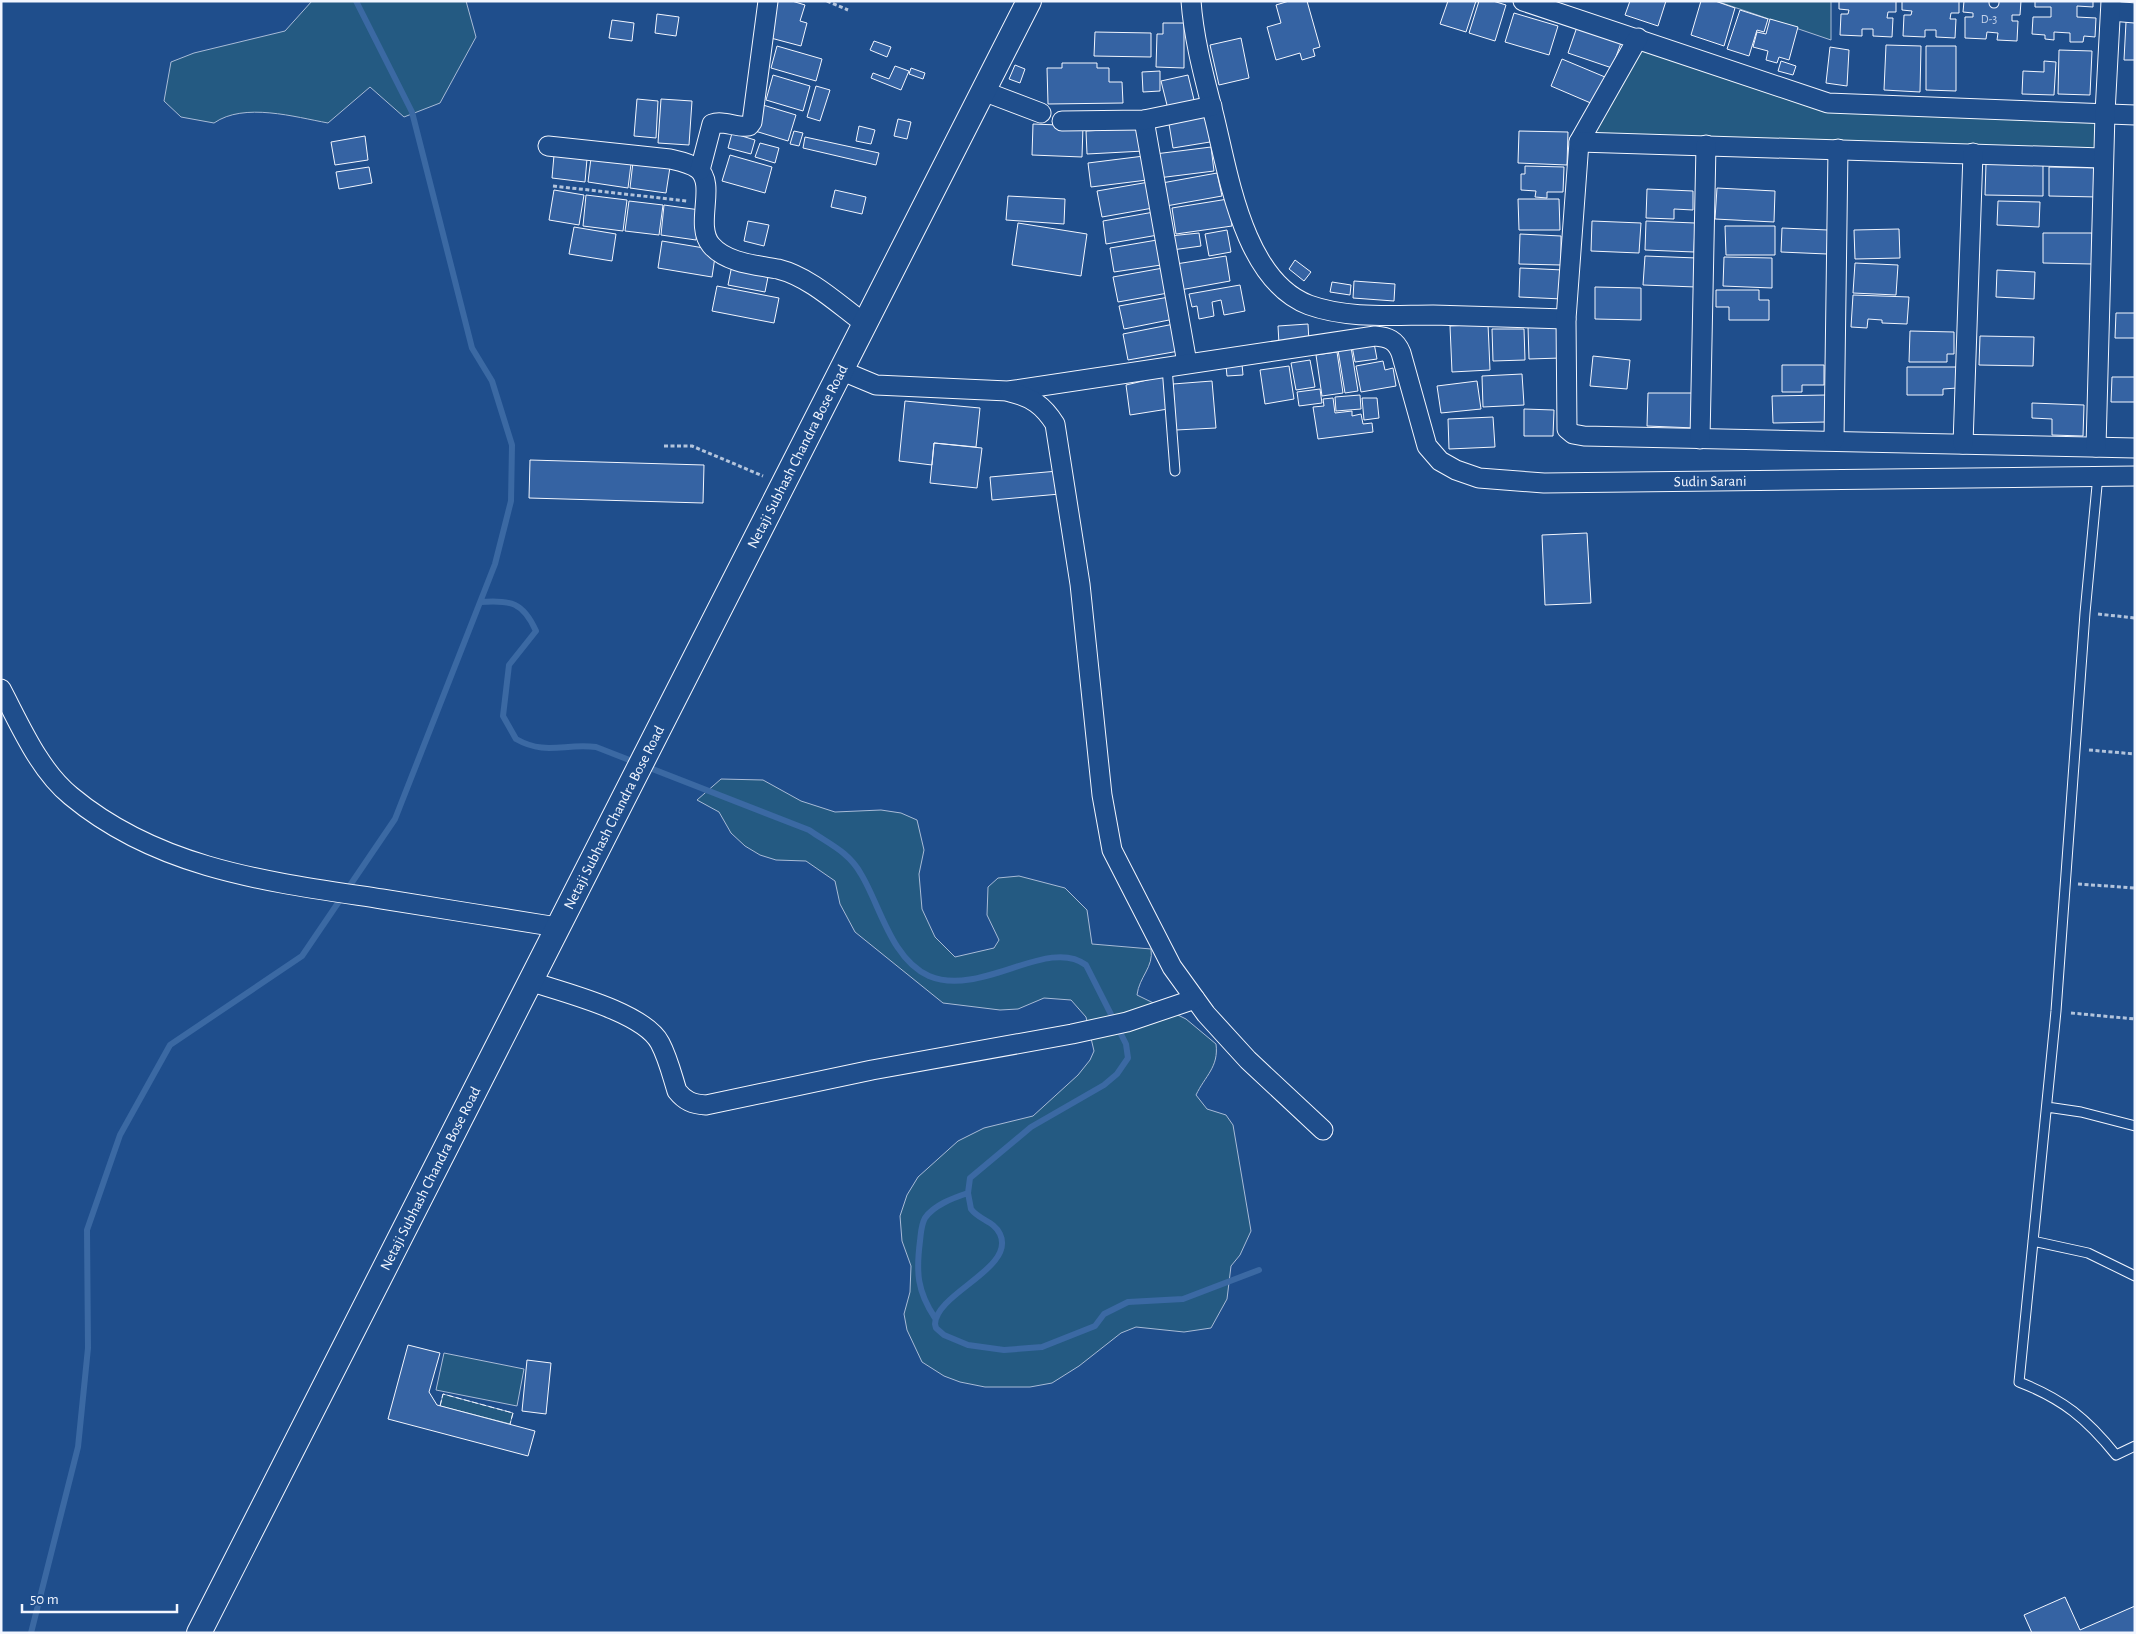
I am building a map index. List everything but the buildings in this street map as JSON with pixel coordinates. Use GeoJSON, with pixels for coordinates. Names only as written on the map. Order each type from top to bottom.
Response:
{"type":"FeatureCollection","features":[{"type":"Feature","properties":{"kind":"street"},"geometry":{"type":"LineString","coordinates":[[700,170],[712,124],[741,127],[749,126],[752,122],[768,1]]}},
{"type":"Feature","properties":{"kind":"street","name":"Netaji Subhash Chandra Bose Road"},"geometry":{"type":"LineString","coordinates":[[199,1633],[359,1324],[529,982],[1028,1]]}},
{"type":"Feature","properties":{"kind":"street"},"geometry":{"type":"LineString","coordinates":[[1191,1],[1193,32],[1236,203],[1252,244],[1276,281],[1290,295],[1309,305],[1330,310],[1373,315],[1566,319]]}},
{"type":"Feature","properties":{"kind":"street"},"geometry":{"type":"LineString","coordinates":[[1523,1],[1828,103],[2135,115]]}},
{"type":"Feature","properties":{"kind":"street"},"geometry":{"type":"LineString","coordinates":[[2095,476],[2094,447],[2103,158],[2111,6],[2135,13]]}},
{"type":"Feature","properties":{"kind":"street"},"geometry":{"type":"LineString","coordinates":[[1638,38],[1579,142],[1566,319],[1567,430],[1572,434],[1584,436],[2135,448]]}},
{"type":"Feature","properties":{"kind":"street"},"geometry":{"type":"LineString","coordinates":[[983,91],[1041,113]]}},
{"type":"Feature","properties":{"kind":"street"},"geometry":{"type":"LineString","coordinates":[[1062,121],[1144,120],[1212,106]]}},
{"type":"Feature","properties":{"kind":"street"},"geometry":{"type":"LineString","coordinates":[[840,370],[876,385],[1008,391],[1187,363],[1144,120]]}},
{"type":"Feature","properties":{"kind":"street"},"geometry":{"type":"LineString","coordinates":[[1579,142],[2103,158]]}},
{"type":"Feature","properties":{"kind":"street"},"geometry":{"type":"LineString","coordinates":[[1700,439],[1706,145]]}},
{"type":"Feature","properties":{"kind":"street"},"geometry":{"type":"LineString","coordinates":[[548,146],[670,159],[689,164],[700,170],[704,179],[704,232],[711,246],[731,258],[796,275],[864,323]]}},
{"type":"Feature","properties":{"kind":"street"},"geometry":{"type":"LineString","coordinates":[[1834,440],[1838,149]]}},
{"type":"Feature","properties":{"kind":"street"},"geometry":{"type":"LineString","coordinates":[[1963,444],[1973,153]]}},
{"type":"Feature","properties":{"kind":"street","name":"Sudin Sarani"},"geometry":{"type":"LineString","coordinates":[[1187,363],[1374,336],[1390,339],[1399,347],[1427,446],[1440,460],[1456,470],[1479,478],[1544,484],[2135,476]]}},
{"type":"Feature","properties":{"kind":"street"},"geometry":{"type":"LineString","coordinates":[[1050,385],[1080,584],[1102,795],[1112,850],[1172,967],[1196,999],[1248,1060],[1322,1130]]}},
{"type":"Feature","properties":{"kind":"street"},"geometry":{"type":"LineString","coordinates":[[1008,391],[1028,396],[1044,408],[1055,424]]}},
{"type":"Feature","properties":{"kind":"street"},"geometry":{"type":"LineString","coordinates":[[1,689],[44,768],[70,796],[114,826],[160,851],[208,868],[297,886],[557,927]]}},
{"type":"Feature","properties":{"kind":"street"},"geometry":{"type":"LineString","coordinates":[[529,982],[618,1011],[640,1023],[660,1042],[677,1091],[681,1096],[689,1102],[706,1105],[872,1070],[1127,1022],[1196,999]]}},
{"type":"Feature","properties":{"kind":"lane"},"geometry":{"type":"LineString","coordinates":[[1167,366],[1175,471]]}},
{"type":"Feature","properties":{"kind":"lane"},"geometry":{"type":"LineString","coordinates":[[2095,476],[2056,1011],[2019,1382],[2044,1392],[2072,1408],[2093,1426],[2116,1455],[2135,1446]]}},
{"type":"Feature","properties":{"kind":"lane"},"geometry":{"type":"LineString","coordinates":[[2047,1107],[2081,1112],[2135,1126]]}},
{"type":"Feature","properties":{"kind":"lane"},"geometry":{"type":"LineString","coordinates":[[2033,1241],[2088,1253],[2135,1276]]}},
{"type":"Feature","properties":{"kind":"path"},"geometry":{"type":"LineString","coordinates":[[827,1],[848,10]]}},
{"type":"Feature","properties":{"kind":"path"},"geometry":{"type":"LineString","coordinates":[[553,186],[705,203]]}},
{"type":"Feature","properties":{"kind":"path"},"geometry":{"type":"LineString","coordinates":[[664,446],[692,446],[782,484]]}},
{"type":"Feature","properties":{"kind":"path"},"geometry":{"type":"LineString","coordinates":[[2086,613],[2135,618]]}},
{"type":"Feature","properties":{"kind":"path"},"geometry":{"type":"LineString","coordinates":[[2075,750],[2135,754]]}},
{"type":"Feature","properties":{"kind":"path"},"geometry":{"type":"LineString","coordinates":[[2066,883],[2135,888]]}},
{"type":"Feature","properties":{"kind":"path"},"geometry":{"type":"LineString","coordinates":[[2056,1011],[2135,1019]]}},
{"type":"Feature","properties":{"kind":"shaded area"},"geometry":{"type":"Polygon","coordinates":[[[312,1],[466,1],[476,37],[440,103],[404,117],[370,87],[328,123],[285,115],[255,112],[240,113],[214,123],[181,117],[164,101],[171,62],[194,53],[285,31],[312,1]]]}},
{"type":"Feature","properties":{"kind":"shaded area"},"geometry":{"type":"Polygon","coordinates":[[[1716,1],[1831,1],[1831,40],[1716,1]]]}},
{"type":"Feature","properties":{"kind":"shaded area"},"geometry":{"type":"Polygon","coordinates":[[[1638,38],[1828,103],[2105,113],[2103,158],[1579,142],[1638,38]]]}},
{"type":"Feature","properties":{"kind":"shaded area"},"geometry":{"type":"Polygon","coordinates":[[[721,779],[763,780],[801,801],[835,812],[881,810],[901,813],[917,820],[924,850],[919,874],[922,909],[935,937],[955,957],[994,948],[999,940],[987,915],[988,887],[998,878],[1019,876],[1065,888],[1087,910],[1092,944],[1151,949],[1150,961],[1137,995],[1186,1019],[1216,1044],[1213,1065],[1196,1095],[1207,1109],[1226,1115],[1233,1125],[1251,1231],[1240,1255],[1231,1266],[1227,1299],[1211,1328],[1184,1332],[1136,1327],[1121,1333],[1079,1366],[1052,1383],[1030,1387],[985,1387],[960,1382],[944,1376],[922,1362],[907,1330],[904,1314],[910,1292],[911,1266],[902,1241],[900,1216],[907,1195],[918,1177],[958,1141],[984,1128],[1033,1116],[1078,1075],[1090,1060],[1094,1051],[1086,1017],[1071,1000],[1044,998],[1018,1009],[1000,1010],[943,1003],[855,932],[840,904],[835,881],[806,861],[776,860],[760,855],[745,846],[731,833],[719,812],[697,800],[721,779]]]}},
{"type":"Feature","properties":{"kind":"shaded area"},"geometry":{"type":"Polygon","coordinates":[[[444,1353],[524,1369],[517,1406],[436,1390],[444,1353]]]}},
{"type":"Feature","properties":{"kind":"shaded area"},"geometry":{"type":"Polygon","coordinates":[[[443,1394],[513,1413],[510,1424],[440,1406],[443,1394]]]}},
{"type":"Feature","properties":{"kind":"waterway"},"geometry":{"type":"LineString","coordinates":[[31,1633],[78,1447],[88,1348],[87,1230],[120,1135],[170,1045],[302,956],[395,819],[495,564],[511,501],[512,445],[492,381],[472,348],[412,112],[356,1]]}},
{"type":"Feature","properties":{"kind":"waterway"},"geometry":{"type":"LineString","coordinates":[[481,602],[500,602],[515,605],[526,614],[536,631],[509,665],[503,716],[516,739],[527,744],[546,748],[596,747],[809,830],[845,854],[856,866],[896,944],[916,968],[929,976],[949,981],[970,979],[992,975],[1033,962],[1053,958],[1070,958],[1086,965],[1126,1044],[1128,1058],[1117,1074],[1104,1085],[1031,1127],[970,1178],[968,1193],[971,1209],[994,1226],[1000,1234],[1002,1246],[997,1258],[987,1269],[948,1302],[939,1313],[935,1324],[936,1328],[944,1335],[968,1345],[1004,1350],[1042,1347],[1095,1326],[1104,1314],[1128,1302],[1183,1299],[1259,1270]]}},
{"type":"Feature","properties":{"kind":"waterway"},"geometry":{"type":"LineString","coordinates":[[935,1318],[924,1299],[919,1281],[918,1262],[922,1226],[925,1218],[933,1209],[968,1193]]}},
{"type":"Feature","properties":{"kind":"fence"},"geometry":{"type":"LineString","coordinates":[[440,1406],[443,1394],[513,1413],[510,1424]]}}]}
